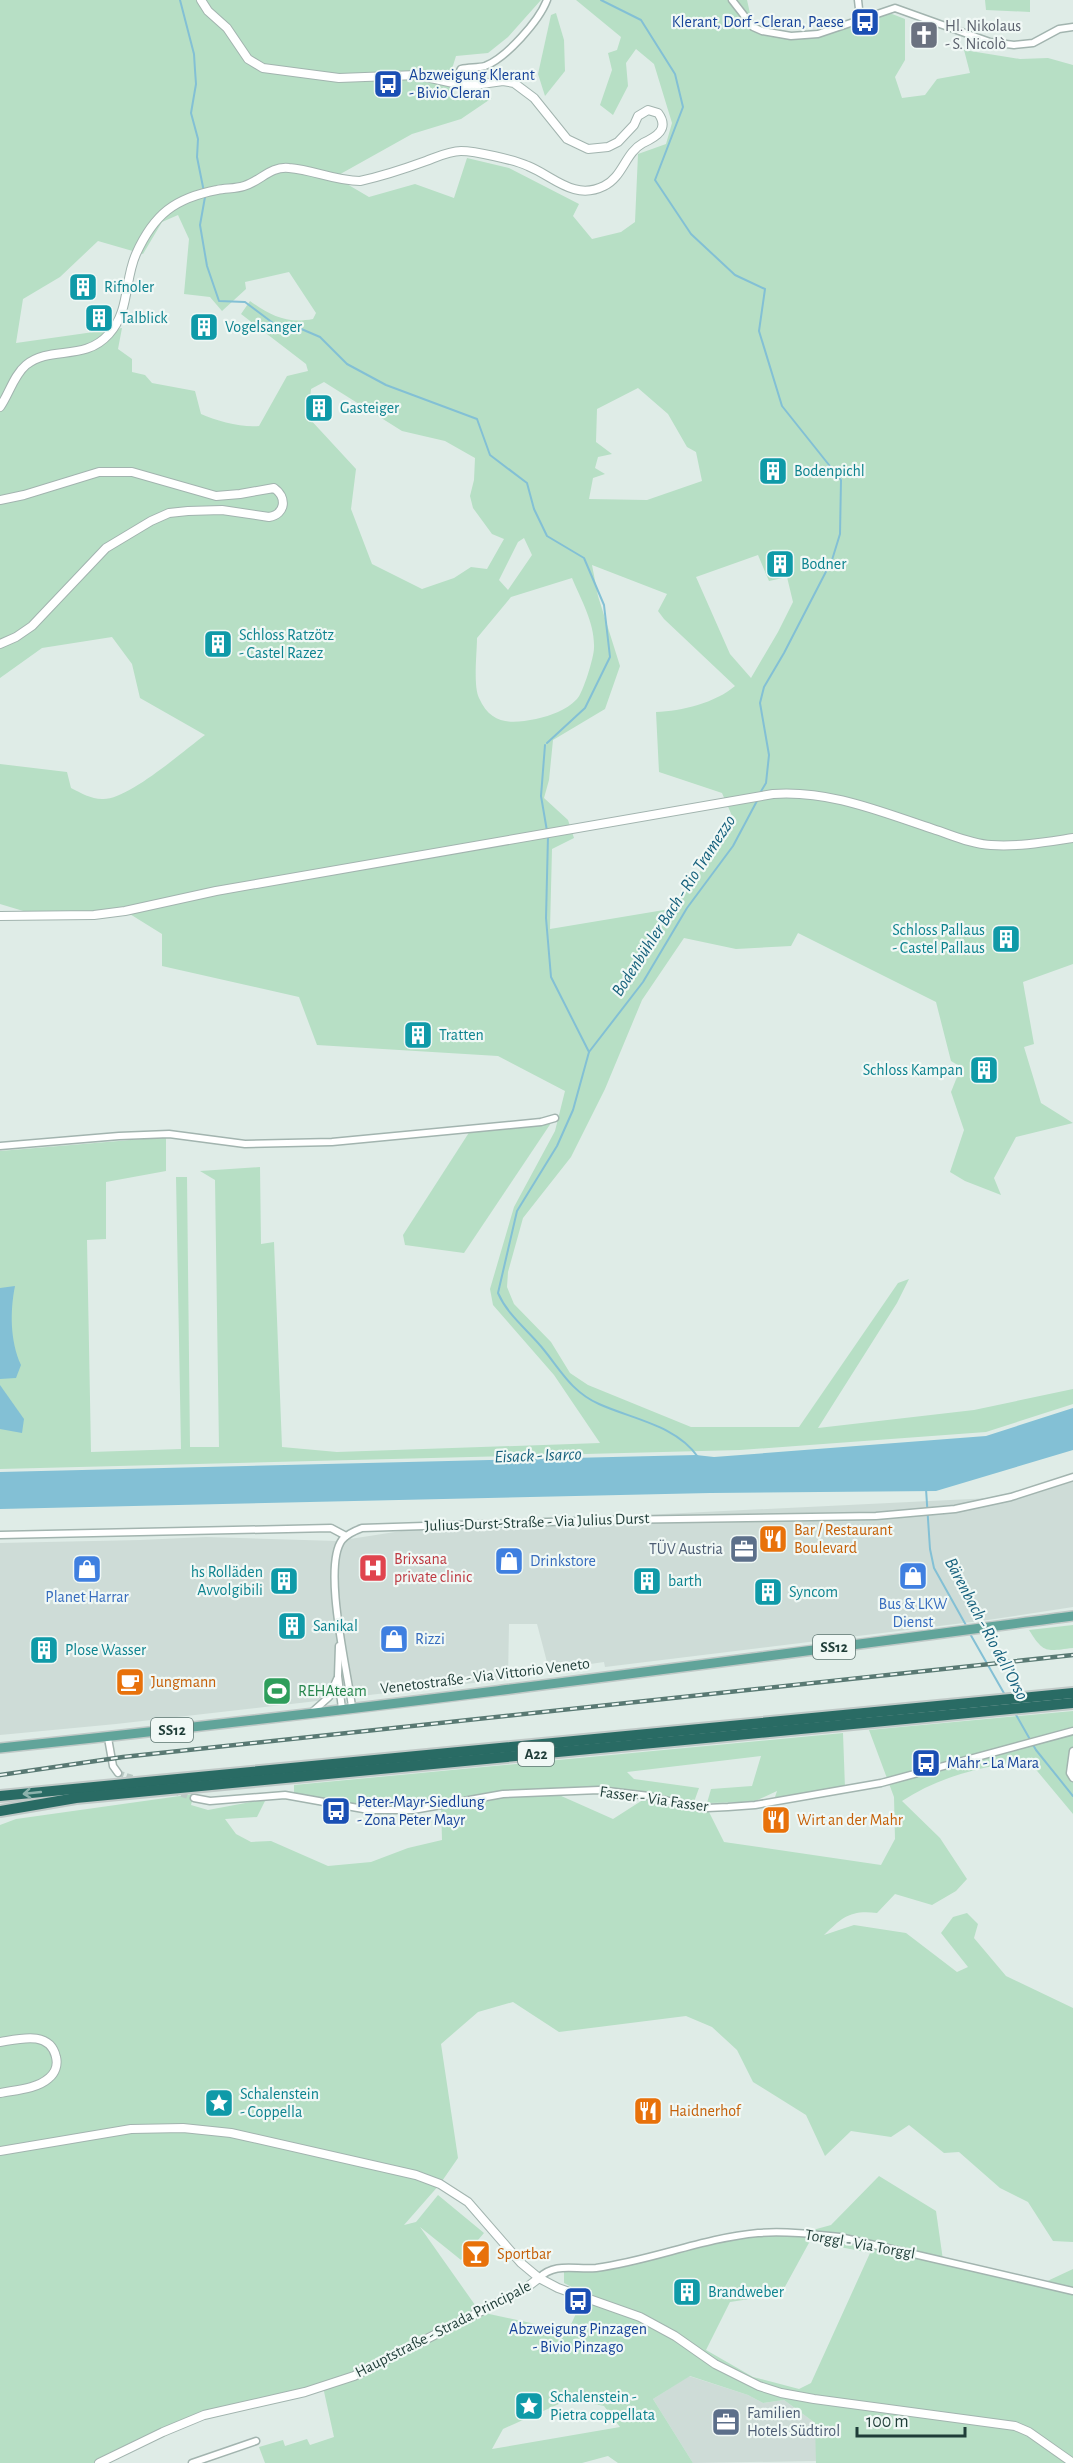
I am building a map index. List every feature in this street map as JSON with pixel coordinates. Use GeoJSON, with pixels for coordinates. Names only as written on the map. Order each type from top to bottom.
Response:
{"type":"FeatureCollection","features":[{"type":"Feature","properties":{"kind":"highway","name":"A22"},"geometry":{"type":"LineString","coordinates":[[0,1796],[1073,1693]]}},
{"type":"Feature","properties":{"kind":"highway","name":"A22"},"geometry":{"type":"LineString","coordinates":[[0,1811],[76,1798],[1073,1703]]}},
{"type":"Feature","properties":{"kind":"main road","name":"Venetostraße - Via Vittorio Veneto"},"geometry":{"type":"LineString","coordinates":[[0,1748],[108,1738],[617,1676],[1073,1616]]}},
{"type":"Feature","properties":{"kind":"street"},"geometry":{"type":"LineString","coordinates":[[0,407],[19,373],[28,363],[43,356],[84,351],[104,339],[121,318],[129,275],[137,253],[154,222],[167,209],[189,196],[245,186],[278,168],[289,168],[345,181],[360,181],[461,151],[527,165],[561,185],[573,190],[586,191],[606,186],[614,179],[630,155],[640,145],[660,134],[662,129],[663,123],[658,113],[648,110],[638,116],[630,130],[618,142],[608,147],[588,149],[567,139],[534,98],[514,83],[502,81],[467,86],[417,75],[347,78],[263,68],[248,58],[227,28],[208,11],[201,0]]}},
{"type":"Feature","properties":{"kind":"street"},"geometry":{"type":"LineString","coordinates":[[454,82],[461,69],[486,65],[510,48],[536,19],[547,0]]}},
{"type":"Feature","properties":{"kind":"street"},"geometry":{"type":"LineString","coordinates":[[732,0],[753,27],[775,34],[818,34],[895,8],[990,42],[1014,45],[1033,43],[1059,29],[1073,27]]}},
{"type":"Feature","properties":{"kind":"street"},"geometry":{"type":"LineString","coordinates":[[858,0],[861,18]]}},
{"type":"Feature","properties":{"kind":"street"},"geometry":{"type":"LineString","coordinates":[[895,8],[898,0]]}},
{"type":"Feature","properties":{"kind":"street"},"geometry":{"type":"LineString","coordinates":[[0,500],[24,495],[84,475],[117,471],[132,472],[216,495],[240,494],[274,488],[281,493],[284,501],[281,511],[276,516],[199,511],[169,513],[151,521],[106,548],[32,626],[0,644]]}},
{"type":"Feature","properties":{"kind":"street"},"geometry":{"type":"LineString","coordinates":[[0,916],[94,915],[125,911],[216,891],[752,797],[798,792],[830,796],[966,840],[989,845],[1023,845],[1073,838]]}},
{"type":"Feature","properties":{"kind":"street"},"geometry":{"type":"LineString","coordinates":[[0,1146],[169,1134],[245,1144],[332,1142],[541,1122],[555,1118]]}},
{"type":"Feature","properties":{"kind":"street","name":"Julius-Durst-Straße - Via Julius Durst"},"geometry":{"type":"LineString","coordinates":[[346,1536],[362,1528],[922,1513],[1000,1499],[1073,1477]]}},
{"type":"Feature","properties":{"kind":"street"},"geometry":{"type":"LineString","coordinates":[[0,1535],[331,1528],[346,1536],[339,1546],[336,1558],[340,1636],[338,1676],[342,1709]]}},
{"type":"Feature","properties":{"kind":"street"},"geometry":{"type":"LineString","coordinates":[[340,1636],[352,1707]]}},
{"type":"Feature","properties":{"kind":"street"},"geometry":{"type":"LineString","coordinates":[[311,1713],[329,1697],[338,1676]]}},
{"type":"Feature","properties":{"kind":"street","name":"Fasser - Via Fasser"},"geometry":{"type":"LineString","coordinates":[[194,1798],[210,1802],[285,1795],[369,1810],[413,1810],[503,1794],[599,1790],[649,1796],[707,1808],[755,1805],[881,1783],[1073,1731]]}},
{"type":"Feature","properties":{"kind":"street"},"geometry":{"type":"LineString","coordinates":[[108,1738],[113,1766],[118,1773]]}},
{"type":"Feature","properties":{"kind":"street"},"geometry":{"type":"LineString","coordinates":[[1073,1751],[1070,1773],[1073,1778]]}},
{"type":"Feature","properties":{"kind":"street"},"geometry":{"type":"LineString","coordinates":[[0,2042],[35,2038],[51,2047],[57,2061],[53,2073],[41,2083],[0,2092]]}},
{"type":"Feature","properties":{"kind":"street","name":"Hauptstraße - Strada Principale"},"geometry":{"type":"LineString","coordinates":[[0,2151],[131,2129],[161,2127],[231,2133],[384,2167],[424,2178],[456,2193],[475,2209],[521,2263],[539,2278],[526,2288],[354,2376],[305,2392],[204,2415],[99,2463]]}},
{"type":"Feature","properties":{"kind":"street","name":"Torggl - Via Torggl"},"geometry":{"type":"LineString","coordinates":[[539,2278],[547,2271],[557,2268],[579,2269],[616,2265],[757,2233],[802,2233],[840,2237],[1073,2291]]}},
{"type":"Feature","properties":{"kind":"street"},"geometry":{"type":"LineString","coordinates":[[539,2278],[583,2298],[640,2317],[675,2336],[716,2364],[759,2386],[814,2399],[1015,2426],[1029,2432],[1073,2463]]}},
{"type":"Feature","properties":{"kind":"street"},"geometry":{"type":"LineString","coordinates":[[192,2463],[256,2441]]}},
{"type":"Feature","properties":{"kind":"shaded area"},"geometry":{"type":"Polygon","coordinates":[[[1073,1477],[1073,1607],[988,1620],[605,1667],[604,1662],[570,1667],[562,1662],[547,1662],[537,1624],[509,1624],[508,1679],[0,1735],[0,1543],[206,1537],[337,1541],[440,1525],[1011,1497],[1073,1477]]]}},
{"type":"Feature","properties":{"kind":"shaded area"},"geometry":{"type":"Polygon","coordinates":[[[689,2376],[748,2395],[763,2403],[784,2400],[815,2423],[817,2461],[693,2463],[653,2399],[689,2376]]]}},
{"type":"Feature","properties":{"kind":"green space"},"geometry":{"type":"Polygon","coordinates":[[[0,0],[541,0],[508,37],[488,53],[456,56],[451,72],[456,100],[486,96],[492,98],[461,119],[412,134],[335,177],[369,197],[415,184],[454,198],[467,158],[509,168],[579,204],[573,216],[592,239],[621,232],[635,222],[638,154],[666,144],[672,123],[654,64],[636,49],[626,63],[628,86],[613,115],[600,105],[612,70],[608,53],[617,50],[621,37],[576,0],[747,0],[753,27],[775,34],[818,34],[887,12],[905,19],[905,60],[895,77],[902,98],[925,95],[937,79],[970,73],[964,50],[1020,59],[1048,58],[1073,65],[1073,964],[1023,982],[1034,1044],[1024,1047],[1041,1103],[1073,1123],[1016,1137],[994,1178],[1001,1195],[965,1181],[950,1172],[964,1130],[951,1092],[961,1067],[951,1061],[936,1002],[798,933],[791,946],[736,949],[684,938],[642,1000],[605,1089],[571,1157],[523,1218],[508,1272],[507,1287],[514,1304],[551,1342],[570,1373],[588,1385],[691,1427],[799,1427],[898,1283],[909,1279],[897,1303],[818,1428],[974,1410],[1073,1389],[1073,1404],[986,1432],[740,1450],[0,1469],[0,1151],[166,1137],[166,1171],[106,1182],[106,1239],[87,1240],[91,1452],[181,1449],[176,1177],[187,1177],[190,1447],[219,1447],[215,1180],[200,1171],[260,1167],[261,1244],[274,1242],[282,1447],[337,1452],[600,1443],[554,1375],[493,1305],[490,1289],[514,1207],[555,1131],[565,1091],[498,1056],[317,1045],[299,997],[162,966],[162,934],[125,911],[40,916],[0,904],[0,764],[67,772],[71,788],[90,797],[102,799],[126,792],[140,784],[205,735],[140,698],[132,664],[112,637],[42,648],[0,678],[0,0]],[[178,215],[162,222],[143,254],[98,241],[60,277],[23,299],[16,343],[122,328],[118,349],[132,359],[132,372],[145,375],[152,383],[195,391],[201,414],[230,423],[259,426],[287,376],[308,371],[306,364],[241,314],[250,301],[280,318],[313,319],[316,313],[289,272],[245,282],[246,289],[222,311],[210,297],[184,294],[189,239],[178,215]],[[324,382],[311,389],[308,417],[356,469],[351,509],[372,564],[422,589],[454,578],[471,567],[487,569],[504,539],[492,534],[473,508],[470,496],[474,480],[475,458],[445,441],[402,431],[324,382]],[[638,388],[597,409],[596,442],[612,454],[598,457],[595,468],[605,474],[593,478],[589,499],[647,500],[702,481],[696,452],[687,447],[668,414],[638,388]],[[524,538],[518,542],[499,580],[508,590],[532,555],[524,538]],[[758,555],[696,577],[730,654],[751,678],[793,602],[787,577],[769,581],[758,555]],[[592,565],[598,596],[620,666],[605,709],[553,740],[549,780],[544,798],[568,820],[574,838],[552,849],[550,929],[670,909],[692,885],[733,818],[722,793],[659,772],[656,712],[698,705],[718,697],[735,686],[658,611],[667,594],[592,565]],[[572,578],[511,597],[477,638],[476,677],[479,698],[489,713],[496,718],[510,722],[527,721],[553,714],[563,710],[577,699],[585,683],[594,648],[587,612],[572,578]]]}},
{"type":"Feature","properties":{"kind":"green space"},"geometry":{"type":"Polygon","coordinates":[[[985,0],[1030,0],[1030,12],[986,10],[985,0]]]}},
{"type":"Feature","properties":{"kind":"green space"},"geometry":{"type":"Polygon","coordinates":[[[556,13],[564,40],[565,71],[545,96],[538,74],[551,15],[556,13]]]}},
{"type":"Feature","properties":{"kind":"green space"},"geometry":{"type":"Polygon","coordinates":[[[551,1123],[464,1253],[405,1245],[403,1235],[470,1131],[551,1123]]]}},
{"type":"Feature","properties":{"kind":"green space"},"geometry":{"type":"Polygon","coordinates":[[[1073,1625],[1073,1648],[1046,1649],[1038,1643],[1029,1630],[1073,1625]]]}},
{"type":"Feature","properties":{"kind":"green space"},"geometry":{"type":"Polygon","coordinates":[[[1073,1711],[1073,1814],[1028,1760],[963,1773],[917,1792],[902,1801],[940,1838],[967,1879],[956,1891],[932,1905],[895,1894],[877,1913],[868,1912],[848,1916],[824,1935],[854,1925],[906,1933],[957,1972],[968,1967],[941,1933],[953,1917],[967,1913],[978,1924],[974,1938],[1006,1976],[1073,2008],[1073,2242],[1053,2241],[1028,2202],[1000,2188],[959,2152],[944,2153],[909,2125],[891,2137],[851,2131],[825,2156],[806,2115],[753,2082],[737,2050],[712,2027],[686,2016],[559,2032],[513,2002],[478,2012],[441,2044],[458,2158],[440,2184],[404,2225],[416,2222],[438,2195],[484,2233],[461,2260],[420,2227],[480,2312],[568,2331],[585,2294],[564,2283],[564,2267],[593,2268],[757,2233],[802,2233],[831,2225],[879,2176],[936,2211],[943,2260],[1041,2284],[1073,2269],[1073,2463],[816,2463],[815,2423],[784,2400],[763,2403],[748,2395],[690,2376],[653,2399],[693,2463],[618,2463],[608,2456],[582,2463],[265,2463],[259,2447],[283,2440],[285,2446],[307,2439],[310,2445],[334,2437],[323,2387],[221,2410],[99,2463],[0,2463],[0,1825],[16,1819],[194,1794],[191,1805],[208,1810],[266,1799],[257,1817],[225,1819],[236,1834],[251,1842],[271,1841],[328,1866],[371,1862],[408,1848],[442,1840],[441,1806],[369,1810],[294,1796],[294,1785],[843,1733],[845,1788],[774,1800],[777,1791],[753,1802],[707,1803],[711,1789],[752,1786],[761,1756],[627,1772],[634,1779],[699,1788],[694,1802],[653,1796],[707,1808],[724,1842],[881,1865],[895,1839],[894,1797],[869,1730],[1073,1711]],[[599,1790],[550,1791],[613,1819],[649,1796],[599,1790]],[[810,2241],[781,2294],[730,2302],[706,2350],[753,2377],[799,2389],[811,2383],[870,2253],[810,2241]],[[570,2399],[503,2429],[492,2449],[620,2427],[604,2406],[570,2399]]]}},
{"type":"Feature","properties":{"kind":"water"},"geometry":{"type":"Polygon","coordinates":[[[15,1286],[12,1326],[17,1356],[21,1365],[16,1378],[0,1379],[0,1288],[15,1286]]]}},
{"type":"Feature","properties":{"kind":"water"},"geometry":{"type":"Polygon","coordinates":[[[0,1385],[24,1419],[22,1433],[0,1429],[0,1385]]]}},
{"type":"Feature","properties":{"kind":"water"},"geometry":{"type":"Polygon","coordinates":[[[1073,1408],[1073,1450],[936,1491],[710,1493],[0,1509],[0,1472],[696,1455],[714,1457],[986,1436],[1073,1408]]]}},
{"type":"Feature","properties":{"kind":"waterway"},"geometry":{"type":"LineString","coordinates":[[180,0],[194,54],[196,84],[191,113],[198,139],[197,157],[205,197],[200,225],[207,266],[219,301],[245,302],[273,323],[292,325],[320,337],[347,364],[386,385],[477,419],[490,455],[527,483],[534,509],[547,536],[584,558],[604,605],[610,657],[585,708],[547,743]]}},
{"type":"Feature","properties":{"kind":"waterway","name":"Bodenbühler Bach - Rio Tramezzo"},"geometry":{"type":"LineString","coordinates":[[601,0],[641,20],[675,74],[683,107],[655,180],[691,234],[735,275],[765,289],[759,331],[782,406],[841,480],[840,534],[832,560],[764,687],[760,703],[769,755],[766,783],[760,793]]}},
{"type":"Feature","properties":{"kind":"waterway"},"geometry":{"type":"LineString","coordinates":[[545,745],[541,796],[547,831]]}},
{"type":"Feature","properties":{"kind":"waterway","name":"Bodenbühler Bach - Rio Tramezzo"},"geometry":{"type":"LineString","coordinates":[[698,1457],[689,1446],[666,1430],[599,1404],[581,1393],[513,1316],[498,1293],[517,1211],[557,1146],[573,1110],[589,1052],[643,982],[687,908],[733,846],[758,799]]}},
{"type":"Feature","properties":{"kind":"waterway"},"geometry":{"type":"LineString","coordinates":[[548,836],[546,918],[551,977],[589,1052]]}},
{"type":"Feature","properties":{"kind":"waterway","name":"Bärenbach - Rio dell’Orso"},"geometry":{"type":"LineString","coordinates":[[926,1489],[930,1549],[934,1568],[967,1627]]}},
{"type":"Feature","properties":{"kind":"waterway","name":"Bärenbach - Rio dell’Orso"},"geometry":{"type":"LineString","coordinates":[[969,1632],[1005,1695]]}},
{"type":"Feature","properties":{"kind":"waterway","name":"Bärenbach - Rio dell’Orso"},"geometry":{"type":"LineString","coordinates":[[1015,1713],[1036,1750],[1073,1796]]}},
{"type":"Feature","properties":{"kind":"tunnel"},"geometry":{"type":"LineString","coordinates":[[118,1773],[138,1780]]}},
{"type":"Feature","properties":{"kind":"tunnel"},"geometry":{"type":"LineString","coordinates":[[173,1791],[194,1798]]}},
{"type":"Feature","properties":{"kind":"railway"},"geometry":{"type":"LineString","coordinates":[[0,1775],[123,1757],[1073,1655]]}},
{"type":"Feature","properties":{"kind":"place","name":"Klerant, Dorf - Cleran, Paese"},"geometry":{"type":"Point","coordinates":[865,22]}},
{"type":"Feature","properties":{"kind":"place","name":"Hl. Nikolaus - S. Nicolò"},"geometry":{"type":"Point","coordinates":[924,35]}},
{"type":"Feature","properties":{"kind":"place","name":"Abzweigung Klerant - Bivio Cleran"},"geometry":{"type":"Point","coordinates":[388,84]}},
{"type":"Feature","properties":{"kind":"place","name":"Rifnoler"},"geometry":{"type":"Point","coordinates":[83,287]}},
{"type":"Feature","properties":{"kind":"place","name":"Talblick"},"geometry":{"type":"Point","coordinates":[99,318]}},
{"type":"Feature","properties":{"kind":"place","name":"Vogelsanger"},"geometry":{"type":"Point","coordinates":[204,327]}},
{"type":"Feature","properties":{"kind":"place","name":"Gasteiger"},"geometry":{"type":"Point","coordinates":[319,408]}},
{"type":"Feature","properties":{"kind":"place","name":"Bodenpichl"},"geometry":{"type":"Point","coordinates":[773,471]}},
{"type":"Feature","properties":{"kind":"place","name":"Bodner"},"geometry":{"type":"Point","coordinates":[780,564]}},
{"type":"Feature","properties":{"kind":"place","name":"Schloss Ratzötz - Castel Razez"},"geometry":{"type":"Point","coordinates":[218,644]}},
{"type":"Feature","properties":{"kind":"place","name":"Schloss Pallaus - Castel Pallaus"},"geometry":{"type":"Point","coordinates":[1006,939]}},
{"type":"Feature","properties":{"kind":"place","name":"Tratten"},"geometry":{"type":"Point","coordinates":[418,1035]}},
{"type":"Feature","properties":{"kind":"place","name":"Schloss Kampan"},"geometry":{"type":"Point","coordinates":[984,1070]}},
{"type":"Feature","properties":{"kind":"place","name":"Bar / Restaurant Boulevard"},"geometry":{"type":"Point","coordinates":[773,1539]}},
{"type":"Feature","properties":{"kind":"place","name":"TÜV Austria"},"geometry":{"type":"Point","coordinates":[744,1549]}},
{"type":"Feature","properties":{"kind":"place","name":"Drinkstore"},"geometry":{"type":"Point","coordinates":[509,1561]}},
{"type":"Feature","properties":{"kind":"place","name":"Brixsana private clinic"},"geometry":{"type":"Point","coordinates":[373,1568]}},
{"type":"Feature","properties":{"kind":"place","name":"Planet Harrar"},"geometry":{"type":"Point","coordinates":[87,1569]}},
{"type":"Feature","properties":{"kind":"place","name":"Bus & LKW Dienst"},"geometry":{"type":"Point","coordinates":[913,1576]}},
{"type":"Feature","properties":{"kind":"place","name":"hs Rolläden Avvolgibili"},"geometry":{"type":"Point","coordinates":[284,1581]}},
{"type":"Feature","properties":{"kind":"place","name":"barth"},"geometry":{"type":"Point","coordinates":[647,1581]}},
{"type":"Feature","properties":{"kind":"place","name":"Syncom"},"geometry":{"type":"Point","coordinates":[768,1592]}},
{"type":"Feature","properties":{"kind":"place","name":"Sanikal"},"geometry":{"type":"Point","coordinates":[292,1626]}},
{"type":"Feature","properties":{"kind":"place","name":"Rizzi"},"geometry":{"type":"Point","coordinates":[394,1639]}},
{"type":"Feature","properties":{"kind":"place","name":"Plose Wasser"},"geometry":{"type":"Point","coordinates":[44,1650]}},
{"type":"Feature","properties":{"kind":"place","name":"Jungmann"},"geometry":{"type":"Point","coordinates":[130,1682]}},
{"type":"Feature","properties":{"kind":"place","name":"REHAteam"},"geometry":{"type":"Point","coordinates":[277,1691]}},
{"type":"Feature","properties":{"kind":"place","name":"Mahr - La Mara"},"geometry":{"type":"Point","coordinates":[926,1763]}},
{"type":"Feature","properties":{"kind":"place","name":"Peter-Mayr-Siedlung - Zona Peter Mayr"},"geometry":{"type":"Point","coordinates":[336,1811]}},
{"type":"Feature","properties":{"kind":"place","name":"Wirt an der Mahr"},"geometry":{"type":"Point","coordinates":[776,1820]}},
{"type":"Feature","properties":{"kind":"place","name":"Schalenstein - Coppella"},"geometry":{"type":"Point","coordinates":[219,2103]}},
{"type":"Feature","properties":{"kind":"place","name":"Haidnerhof"},"geometry":{"type":"Point","coordinates":[648,2111]}},
{"type":"Feature","properties":{"kind":"place","name":"Sportbar"},"geometry":{"type":"Point","coordinates":[476,2254]}},
{"type":"Feature","properties":{"kind":"place","name":"Brandweber"},"geometry":{"type":"Point","coordinates":[687,2292]}},
{"type":"Feature","properties":{"kind":"place","name":"Abzweigung Pinzagen - Bivio Pinzago"},"geometry":{"type":"Point","coordinates":[578,2301]}},
{"type":"Feature","properties":{"kind":"place","name":"Schalenstein - Pietra coppellata"},"geometry":{"type":"Point","coordinates":[529,2406]}},
{"type":"Feature","properties":{"kind":"place","name":"Familien Hotels Südtirol"},"geometry":{"type":"Point","coordinates":[726,2422]}},
{"type":"Feature","properties":{"kind":"water label","name":"Eisack - Isarco"},"geometry":{"type":"Point","coordinates":[538,1456]}}]}
